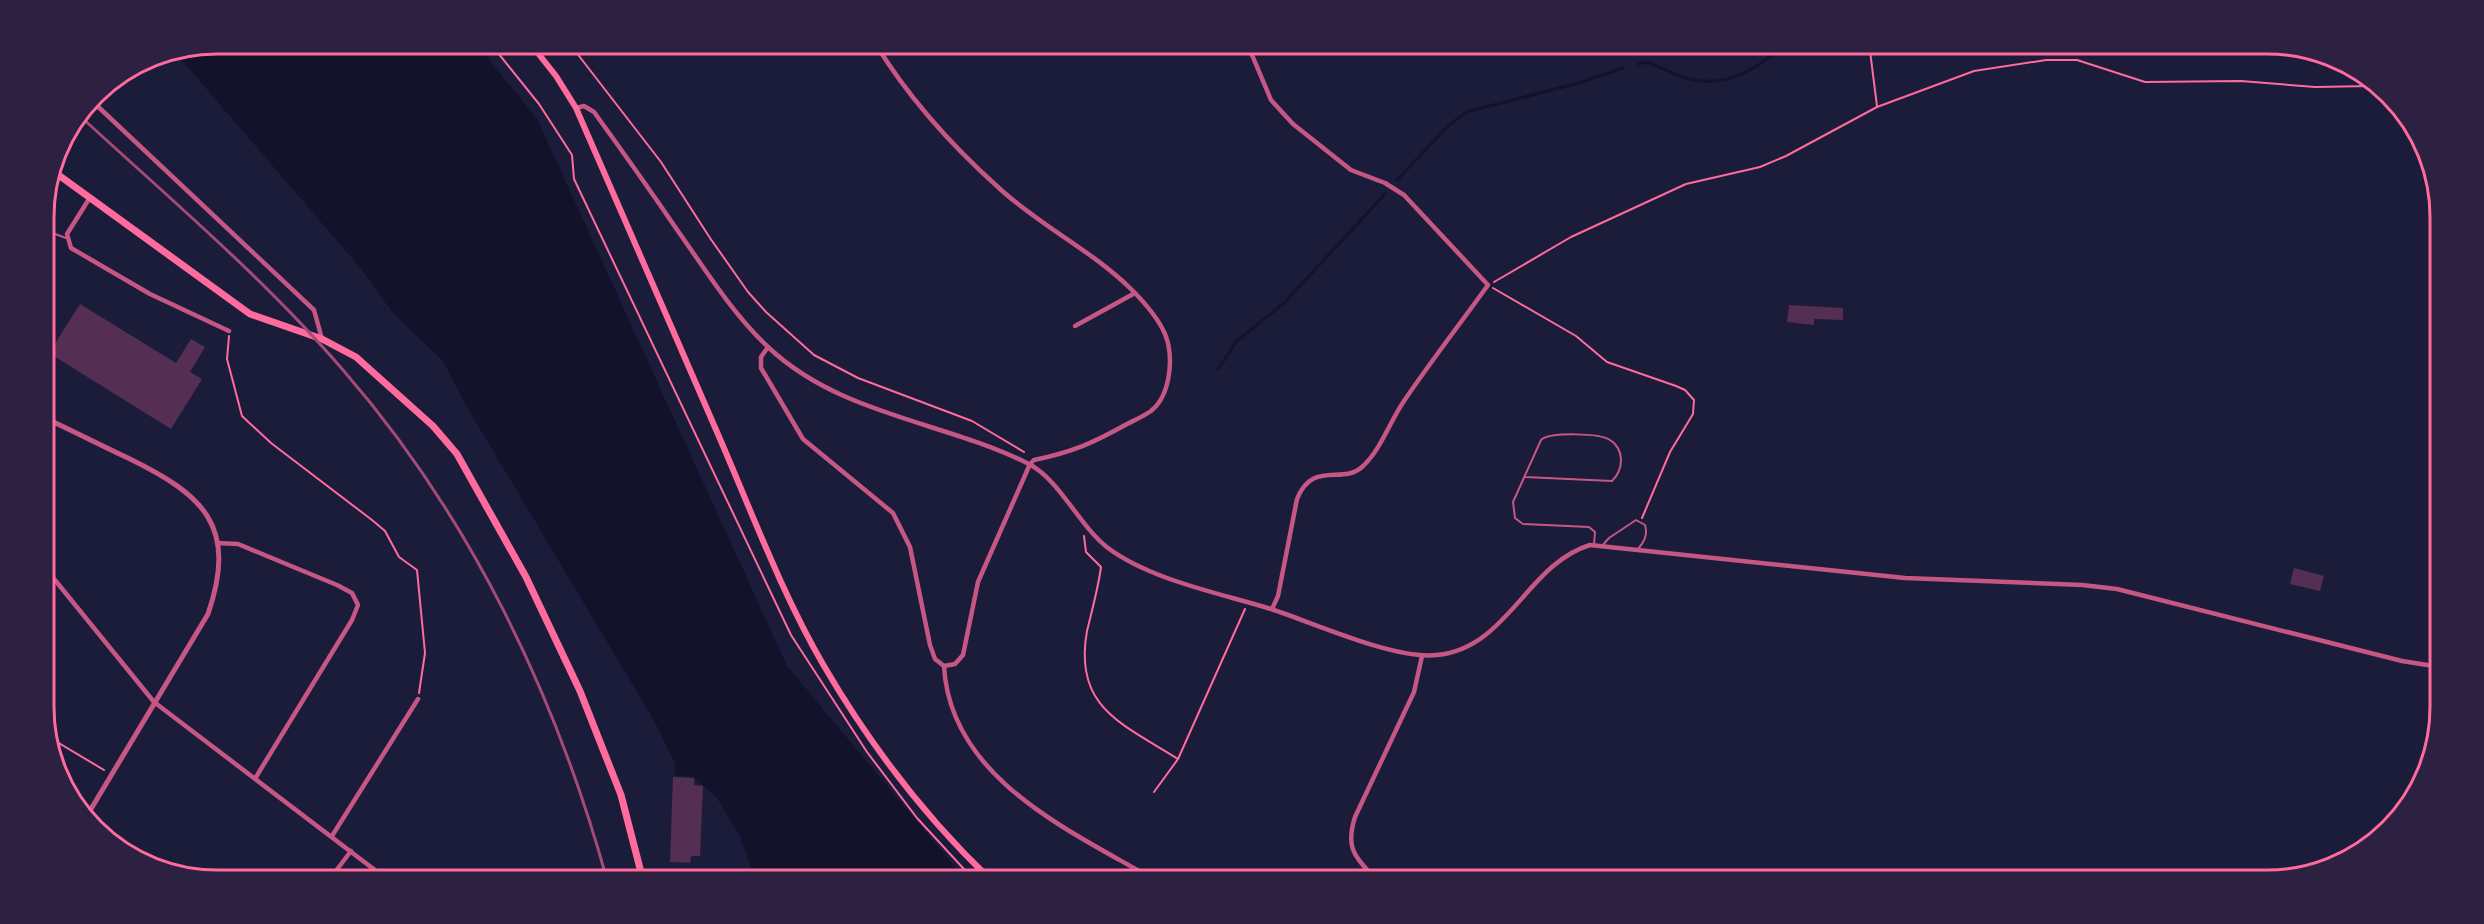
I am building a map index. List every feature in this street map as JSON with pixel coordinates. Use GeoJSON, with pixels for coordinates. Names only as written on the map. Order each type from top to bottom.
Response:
{"type":"FeatureCollection","features":[{"type":"Feature","properties":{"kind":"main road"},"geometry":{"type":"LineString","coordinates":[[538,54],[556,75],[576,108],[782,582],[824,665],[862,724],[905,783],[943,829],[982,870]]}},
{"type":"Feature","properties":{"kind":"main road"},"geometry":{"type":"LineString","coordinates":[[60,176],[250,314],[322,339],[356,357],[378,374],[433,426],[457,454],[547,618],[621,795],[640,870]]}},
{"type":"Feature","properties":{"kind":"street"},"geometry":{"type":"LineString","coordinates":[[882,54],[906,89],[990,180],[1032,216],[1066,238],[1135,293],[1158,322],[1166,337],[1168,377],[1161,397],[1152,410],[1087,447],[1035,460],[1030,464],[978,582],[971,606],[963,655],[955,664],[944,666]]}},
{"type":"Feature","properties":{"kind":"street"},"geometry":{"type":"LineString","coordinates":[[1251,54],[1271,100],[1293,124],[1351,170],[1385,183],[1404,195],[1488,285],[1403,402],[1369,459],[1360,468],[1316,478],[1302,486],[1297,499],[1278,596],[1272,609]]}},
{"type":"Feature","properties":{"kind":"street"},"geometry":{"type":"LineString","coordinates":[[98,106],[314,310],[322,339]]}},
{"type":"Feature","properties":{"kind":"street"},"geometry":{"type":"LineString","coordinates":[[576,108],[584,106],[594,112],[726,299],[768,347],[799,371],[868,407],[997,449],[1030,464],[1042,473],[1089,530],[1130,563],[1340,633],[1422,656],[1450,653],[1468,647],[1493,631],[1550,568],[1581,548],[1594,545],[1905,578],[2082,585],[2117,589],[2402,661],[2430,665]]}},
{"type":"Feature","properties":{"kind":"street"},"geometry":{"type":"LineString","coordinates":[[89,198],[66,238],[71,248],[161,300],[229,331]]}},
{"type":"Feature","properties":{"kind":"street"},"geometry":{"type":"LineString","coordinates":[[1075,326],[1135,293]]}},
{"type":"Feature","properties":{"kind":"street"},"geometry":{"type":"LineString","coordinates":[[768,347],[761,357],[761,368],[803,439],[893,513],[910,547],[930,645],[935,659],[944,666],[956,715],[979,759],[1018,795],[1074,834],[1137,870]]}},
{"type":"Feature","properties":{"kind":"street"},"geometry":{"type":"LineString","coordinates":[[54,422],[154,470],[182,488],[200,503],[212,525],[217,543],[218,584],[208,614],[91,810]]}},
{"type":"Feature","properties":{"kind":"street"},"geometry":{"type":"LineString","coordinates":[[217,543],[238,544],[337,585],[352,593],[358,605],[352,620],[256,777]]}},
{"type":"Feature","properties":{"kind":"street"},"geometry":{"type":"LineString","coordinates":[[54,579],[154,702],[256,777],[375,870]]}},
{"type":"Feature","properties":{"kind":"street"},"geometry":{"type":"LineString","coordinates":[[1368,870],[1352,849],[1349,836],[1355,817],[1414,692],[1422,656]]}},
{"type":"Feature","properties":{"kind":"street"},"geometry":{"type":"LineString","coordinates":[[332,836],[418,699]]}},
{"type":"Feature","properties":{"kind":"street"},"geometry":{"type":"LineString","coordinates":[[337,870],[351,851]]}},
{"type":"Feature","properties":{"kind":"lane"},"geometry":{"type":"LineString","coordinates":[[54,234],[66,238]]}},
{"type":"Feature","properties":{"kind":"lane"},"geometry":{"type":"LineString","coordinates":[[1525,477],[1607,482],[1618,474],[1621,455],[1615,444],[1604,437],[1548,435],[1541,440],[1525,477],[1513,505],[1515,518],[1523,524],[1589,527],[1595,532],[1594,545]]}},
{"type":"Feature","properties":{"kind":"lane"},"geometry":{"type":"LineString","coordinates":[[1602,546],[1631,521],[1641,522],[1647,531],[1638,549]]}},
{"type":"Feature","properties":{"kind":"path"},"geometry":{"type":"LineString","coordinates":[[498,54],[539,104],[572,155]]}},
{"type":"Feature","properties":{"kind":"path"},"geometry":{"type":"LineString","coordinates":[[577,54],[661,162],[748,292],[814,355],[858,378],[972,421],[1035,460]]}},
{"type":"Feature","properties":{"kind":"path"},"geometry":{"type":"LineString","coordinates":[[1870,54],[1877,107]]}},
{"type":"Feature","properties":{"kind":"path"},"geometry":{"type":"LineString","coordinates":[[1488,285],[1582,232],[1686,184],[1742,172],[1786,156],[1877,107],[1974,71],[2046,60],[2077,60],[2145,82],[2241,81],[2315,87],[2362,85]]}},
{"type":"Feature","properties":{"kind":"path"},"geometry":{"type":"LineString","coordinates":[[1488,285],[1576,336],[1607,362],[1676,386],[1694,400],[1693,414],[1670,452],[1641,522]]}},
{"type":"Feature","properties":{"kind":"path"},"geometry":{"type":"LineString","coordinates":[[229,331],[227,359],[242,416],[271,443],[385,531],[399,557],[417,570],[425,652],[418,699]]}},
{"type":"Feature","properties":{"kind":"path"},"geometry":{"type":"LineString","coordinates":[[1089,530],[1084,535],[1083,544],[1086,552],[1101,567],[1087,633],[1086,665],[1089,689],[1107,713],[1178,759]]}},
{"type":"Feature","properties":{"kind":"path"},"geometry":{"type":"LineString","coordinates":[[1154,792],[1178,759],[1247,603]]}},
{"type":"Feature","properties":{"kind":"path"},"geometry":{"type":"LineString","coordinates":[[58,743],[111,775]]}},
{"type":"Feature","properties":{"kind":"shaded area"},"geometry":{"type":"Polygon","coordinates":[[[217,54],[484,54],[537,119],[787,666],[958,870],[752,870],[740,836],[717,798],[694,777],[675,775],[675,764],[655,722],[468,409],[443,361],[393,313],[362,270],[181,59],[217,54]]]}},
{"type":"Feature","properties":{"kind":"building"},"geometry":{"type":"Polygon","coordinates":[[[80,304],[176,363],[191,339],[205,347],[190,372],[202,379],[171,429],[54,356],[54,345],[80,304]]]}},
{"type":"Feature","properties":{"kind":"building"},"geometry":{"type":"Polygon","coordinates":[[[1789,305],[1843,308],[1843,320],[1814,319],[1814,325],[1787,322],[1789,305]]]}},
{"type":"Feature","properties":{"kind":"building"},"geometry":{"type":"Polygon","coordinates":[[[2294,568],[2324,576],[2320,591],[2290,584],[2294,568]]]}},
{"type":"Feature","properties":{"kind":"building"},"geometry":{"type":"Polygon","coordinates":[[[673,777],[694,778],[694,785],[703,786],[700,856],[691,856],[690,863],[670,862],[673,777]]]}},
{"type":"Feature","properties":{"kind":"waterway"},"geometry":{"type":"LineString","coordinates":[[1639,64],[1646,62],[1694,80],[1720,81],[1744,73],[1773,54]]}},
{"type":"Feature","properties":{"kind":"waterway"},"geometry":{"type":"LineString","coordinates":[[1397,180],[1447,127],[1466,112],[1575,84],[1623,68]]}},
{"type":"Feature","properties":{"kind":"waterway"},"geometry":{"type":"LineString","coordinates":[[1218,369],[1237,341],[1284,303],[1385,194]]}},
{"type":"Feature","properties":{"kind":"railway"},"geometry":{"type":"LineString","coordinates":[[86,121],[249,271],[313,336],[389,426],[431,485],[504,610],[535,676],[562,743],[604,870]]}}]}
